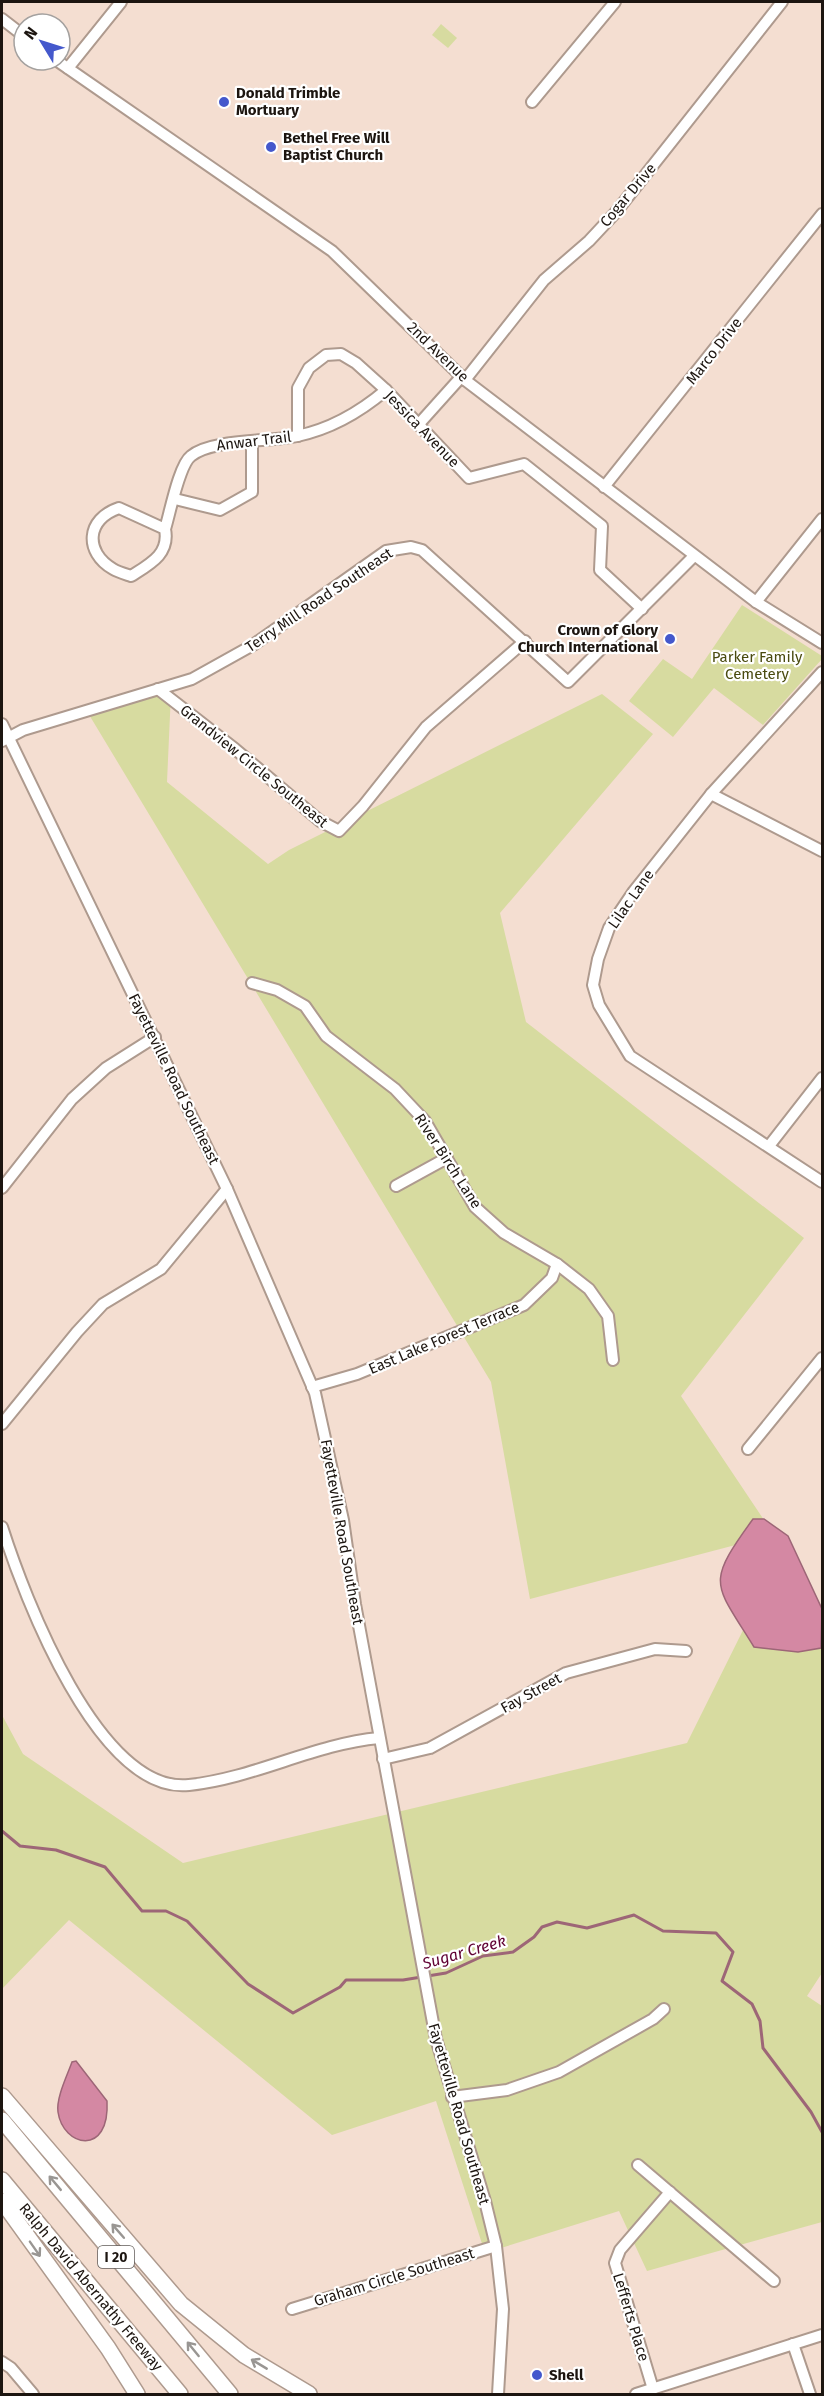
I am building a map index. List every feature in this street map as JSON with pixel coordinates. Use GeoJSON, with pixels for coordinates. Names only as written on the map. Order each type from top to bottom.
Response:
{"type":"FeatureCollection","features":[{"type":"Feature","properties":{"kind":"highway"},"geometry":{"type":"LineString","coordinates":[[2,2096],[181,2304],[244,2355],[309,2394]]}},
{"type":"Feature","properties":{"kind":"highway","name":"I 20"},"geometry":{"type":"LineString","coordinates":[[2,2120],[230,2394]]}},
{"type":"Feature","properties":{"kind":"highway","name":"Ralph David Abernathy Freeway"},"geometry":{"type":"LineString","coordinates":[[2,2180],[180,2394]]}},
{"type":"Feature","properties":{"kind":"highway"},"geometry":{"type":"LineString","coordinates":[[2,2201],[108,2348],[137,2394]]}},
{"type":"Feature","properties":{"kind":"street"},"geometry":{"type":"LineString","coordinates":[[72,63],[121,2]]}},
{"type":"Feature","properties":{"kind":"street"},"geometry":{"type":"LineString","coordinates":[[532,102],[615,2]]}},
{"type":"Feature","properties":{"kind":"street","name":"Cogar Drive"},"geometry":{"type":"LineString","coordinates":[[418,424],[464,378],[544,280],[589,241],[616,212],[782,2]]}},
{"type":"Feature","properties":{"kind":"street","name":"2nd Avenue"},"geometry":{"type":"LineString","coordinates":[[72,71],[332,251],[464,378],[756,602],[822,643]]}},
{"type":"Feature","properties":{"kind":"street","name":"Marco Drive"},"geometry":{"type":"LineString","coordinates":[[604,487],[822,214]]}},
{"type":"Feature","properties":{"kind":"street","name":"Jessica Avenue"},"geometry":{"type":"LineString","coordinates":[[298,436],[298,388],[309,368],[326,355],[341,354],[356,363],[386,390],[469,478],[524,464],[602,526],[600,570],[642,609]]}},
{"type":"Feature","properties":{"kind":"street","name":"Anwar Trail"},"geometry":{"type":"LineString","coordinates":[[165,529],[119,508],[109,512],[94,525],[92,539],[101,558],[112,569],[131,576],[161,556],[167,538],[165,529],[183,468],[190,456],[211,446],[298,436],[338,422],[366,406],[386,390]]}},
{"type":"Feature","properties":{"kind":"street"},"geometry":{"type":"LineString","coordinates":[[175,499],[220,510],[252,492],[252,443]]}},
{"type":"Feature","properties":{"kind":"street"},"geometry":{"type":"LineString","coordinates":[[756,602],[822,519]]}},
{"type":"Feature","properties":{"kind":"street","name":"Terry Mill Road Southeast"},"geometry":{"type":"LineString","coordinates":[[5,739],[192,679],[253,645],[386,551],[397,547],[422,550],[568,682],[694,556]]}},
{"type":"Feature","properties":{"kind":"street","name":"Grandview Circle Southeast"},"geometry":{"type":"LineString","coordinates":[[158,689],[320,820],[339,831],[363,806],[426,727],[525,641]]}},
{"type":"Feature","properties":{"kind":"street","name":"Lilac Lane"},"geometry":{"type":"LineString","coordinates":[[822,672],[711,794],[634,891],[609,928],[598,959],[593,985],[599,1005],[630,1056],[822,1182]]}},
{"type":"Feature","properties":{"kind":"street","name":"Fayetteville Road Southeast"},"geometry":{"type":"LineString","coordinates":[[2,724],[5,739],[155,1037],[227,1189],[312,1387],[342,1520],[379,1738],[435,2039],[485,2201],[496,2246],[504,2309],[498,2394]]}},
{"type":"Feature","properties":{"kind":"street"},"geometry":{"type":"LineString","coordinates":[[711,794],[822,851]]}},
{"type":"Feature","properties":{"kind":"street","name":"River Birch Lane"},"geometry":{"type":"LineString","coordinates":[[252,984],[277,990],[305,1006],[326,1036],[395,1089],[425,1121],[475,1207],[504,1233],[557,1264],[589,1289],[608,1317],[613,1360]]}},
{"type":"Feature","properties":{"kind":"street"},"geometry":{"type":"LineString","coordinates":[[2,1188],[72,1100],[106,1068],[155,1037]]}},
{"type":"Feature","properties":{"kind":"street"},"geometry":{"type":"LineString","coordinates":[[769,1146],[822,1078]]}},
{"type":"Feature","properties":{"kind":"street"},"geometry":{"type":"LineString","coordinates":[[396,1186],[447,1158]]}},
{"type":"Feature","properties":{"kind":"street"},"geometry":{"type":"LineString","coordinates":[[2,1424],[77,1332],[104,1304],[161,1269],[227,1189]]}},
{"type":"Feature","properties":{"kind":"street","name":"East Lake Forest Terrace"},"geometry":{"type":"LineString","coordinates":[[312,1387],[357,1374],[524,1305],[552,1278],[557,1264]]}},
{"type":"Feature","properties":{"kind":"street"},"geometry":{"type":"LineString","coordinates":[[748,1449],[822,1358]]}},
{"type":"Feature","properties":{"kind":"street"},"geometry":{"type":"LineString","coordinates":[[2,1527],[18,1576],[71,1689],[122,1757],[146,1777],[168,1785],[214,1782],[256,1773],[356,1740],[379,1738]]}},
{"type":"Feature","properties":{"kind":"street","name":"Fay Street"},"geometry":{"type":"LineString","coordinates":[[383,1759],[440,1743],[566,1673],[655,1649],[686,1651]]}},
{"type":"Feature","properties":{"kind":"street"},"geometry":{"type":"LineString","coordinates":[[452,2097],[507,2090],[559,2072],[653,2019],[664,2009]]}},
{"type":"Feature","properties":{"kind":"street"},"geometry":{"type":"LineString","coordinates":[[638,2165],[774,2281]]}},
{"type":"Feature","properties":{"kind":"street","name":"Lefferts Place"},"geometry":{"type":"LineString","coordinates":[[653,2389],[615,2263],[620,2250],[670,2192]]}},
{"type":"Feature","properties":{"kind":"street","name":"Graham Circle Southeast"},"geometry":{"type":"LineString","coordinates":[[292,2309],[496,2246]]}},
{"type":"Feature","properties":{"kind":"street"},"geometry":{"type":"LineString","coordinates":[[636,2394],[822,2335]]}},
{"type":"Feature","properties":{"kind":"street"},"geometry":{"type":"LineString","coordinates":[[793,2344],[810,2394]]}},
{"type":"Feature","properties":{"kind":"street"},"geometry":{"type":"LineString","coordinates":[[2,2362],[11,2368],[33,2394]]}},
{"type":"Feature","properties":{"kind":"green space"},"geometry":{"type":"Polygon","coordinates":[[[441,24],[457,38],[448,48],[432,35],[441,24]]]}},
{"type":"Feature","properties":{"kind":"green space","name":"Parker Family Cemetery"},"geometry":{"type":"Polygon","coordinates":[[[742,605],[822,656],[822,659],[763,725],[714,688],[673,737],[629,701],[663,659],[692,679],[742,605]]]}},
{"type":"Feature","properties":{"kind":"green space"},"geometry":{"type":"Polygon","coordinates":[[[171,693],[167,782],[268,864],[289,850],[602,694],[653,734],[500,913],[526,1022],[804,1238],[681,1396],[774,1535],[530,1599],[491,1382],[85,708],[171,693]]]}},
{"type":"Feature","properties":{"kind":"green space"},"geometry":{"type":"Polygon","coordinates":[[[754,1608],[822,1631],[822,1973],[807,1996],[822,2006],[822,2222],[647,2271],[619,2211],[485,2253],[436,2101],[332,2135],[69,1920],[2,1989],[2,1715],[23,1754],[183,1863],[687,1743],[754,1608]]]}},
{"type":"Feature","properties":{"kind":"shaded area"},"geometry":{"type":"Polygon","coordinates":[[[753,1519],[764,1519],[788,1536],[822,1609],[821,1648],[798,1652],[754,1647],[730,1609],[720,1583],[722,1571],[727,1558],[753,1519]]]}},
{"type":"Feature","properties":{"kind":"shaded area"},"geometry":{"type":"Polygon","coordinates":[[[76,2061],[107,2101],[106,2119],[101,2131],[94,2138],[86,2141],[76,2139],[68,2133],[58,2112],[62,2087],[72,2062],[76,2061]]]}},
{"type":"Feature","properties":{"kind":"waterway","name":"Sugar Creek"},"geometry":{"type":"LineString","coordinates":[[2,1831],[20,1846],[56,1850],[105,1867],[142,1911],[166,1911],[187,1921],[248,1984],[293,2013],[340,1987],[346,1980],[403,1980],[446,1973],[483,1956],[513,1952],[534,1937],[542,1927],[557,1922],[587,1928],[634,1915],[663,1931],[716,1933],[733,1952],[722,1981],[752,2004],[760,2021],[763,2048],[811,2112],[822,2132]]}},
{"type":"Feature","properties":{"kind":"place","name":"Donald Trimble Mortuary"},"geometry":{"type":"Point","coordinates":[224,102]}},
{"type":"Feature","properties":{"kind":"place","name":"Bethel Free Will Baptist Church"},"geometry":{"type":"Point","coordinates":[271,147]}},
{"type":"Feature","properties":{"kind":"place","name":"Crown of Glory Church International"},"geometry":{"type":"Point","coordinates":[670,639]}},
{"type":"Feature","properties":{"kind":"place","name":"Shell"},"geometry":{"type":"Point","coordinates":[537,2375]}}]}
